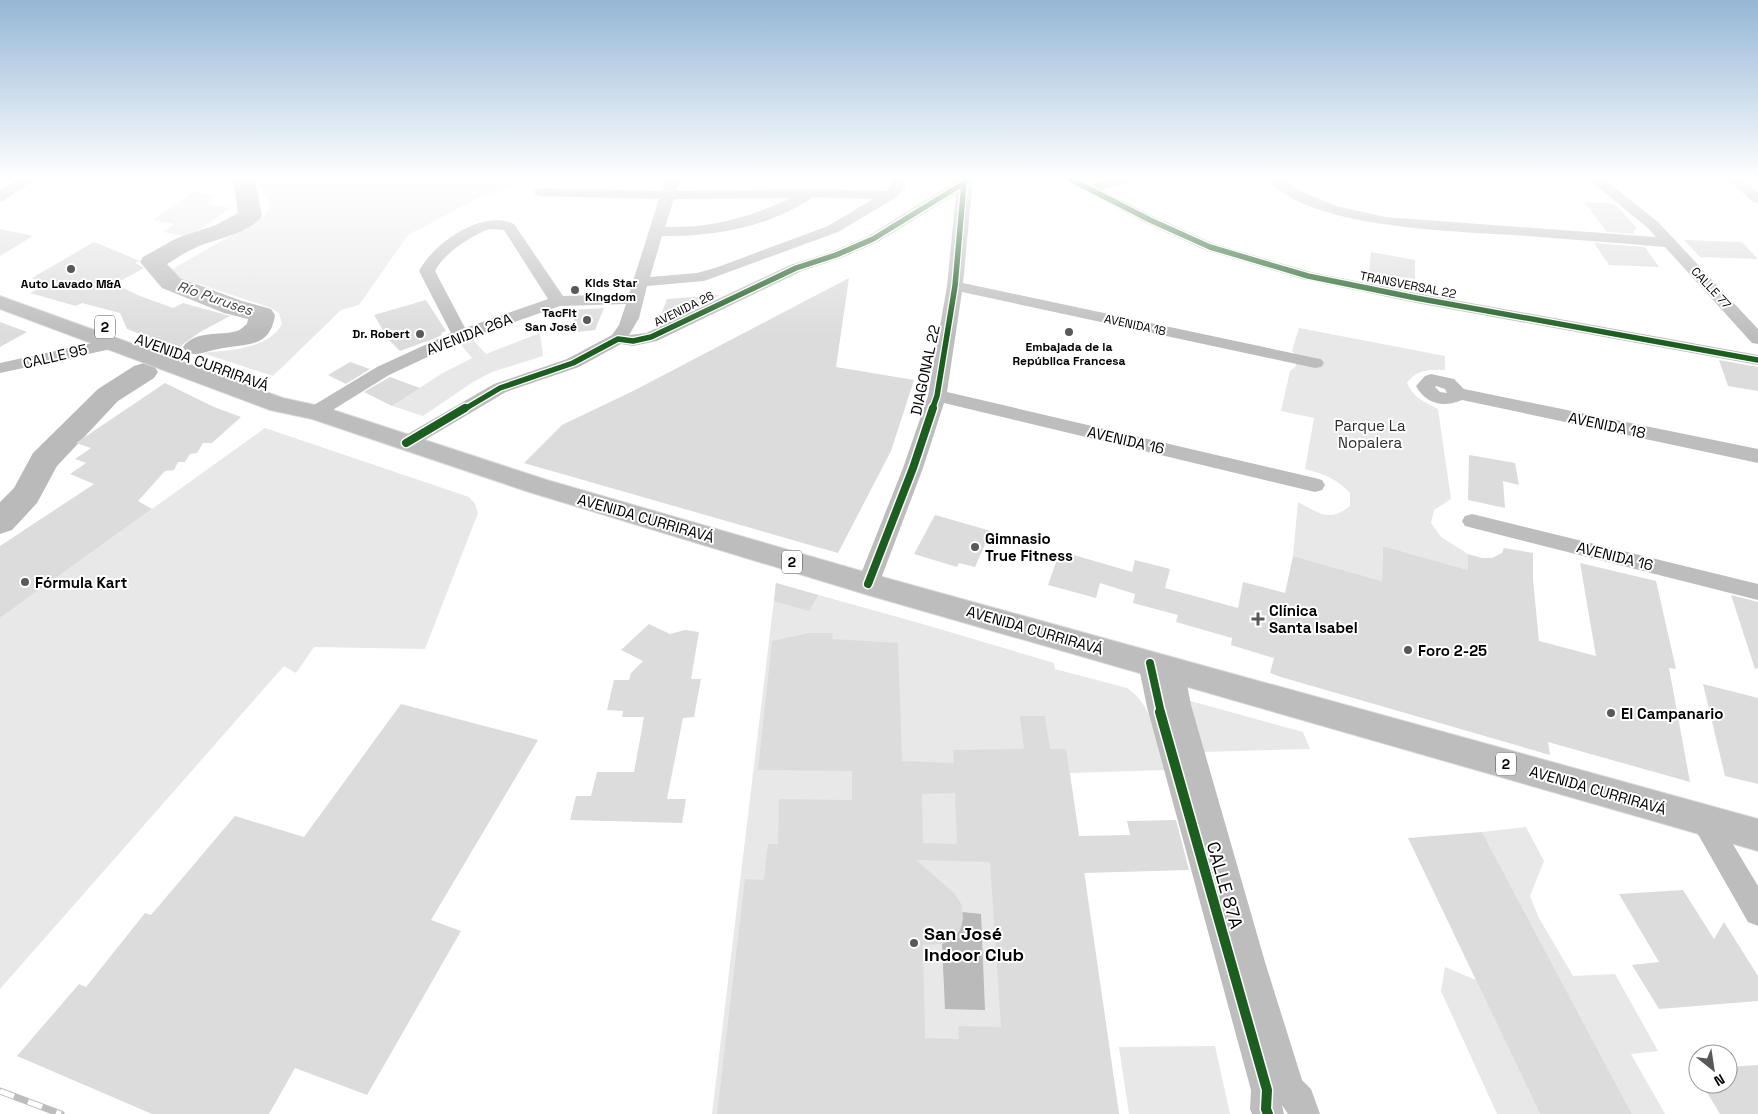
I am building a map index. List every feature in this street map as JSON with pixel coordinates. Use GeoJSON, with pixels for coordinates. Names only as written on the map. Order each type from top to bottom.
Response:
{"type":"FeatureCollection","features":[{"type":"Feature","properties":{"kind":"highway","name":"AVENIDA CURRIRAVÁ"},"geometry":{"type":"LineString","coordinates":[[0,288],[298,397],[316,412]]}},
{"type":"Feature","properties":{"kind":"highway","name":"AVENIDA CURRIRAVÁ"},"geometry":{"type":"LineString","coordinates":[[0,302],[278,405],[316,412],[565,494],[868,584],[1758,835]]}},
{"type":"Feature","properties":{"kind":"street"},"geometry":{"type":"LineString","coordinates":[[460,335],[428,274],[428,266],[432,261],[473,231]]}},
{"type":"Feature","properties":{"kind":"street"},"geometry":{"type":"LineString","coordinates":[[512,231],[558,301]]}},
{"type":"Feature","properties":{"kind":"street"},"geometry":{"type":"LineString","coordinates":[[618,339],[628,326],[633,313],[637,291],[657,231],[704,231]]}},
{"type":"Feature","properties":{"kind":"street","name":"AVENIDA 26A"},"geometry":{"type":"LineString","coordinates":[[316,412],[383,371],[460,335],[558,301],[637,291],[698,278],[828,231]]}},
{"type":"Feature","properties":{"kind":"street","name":"AVENIDA 26"},"geometry":{"type":"LineString","coordinates":[[406,443],[500,388],[573,363],[618,339],[634,341],[652,337],[796,268],[836,255],[873,239],[886,231]]}},
{"type":"Feature","properties":{"kind":"street","name":"DIAGONAL 22"},"geometry":{"type":"LineString","coordinates":[[868,584],[913,468],[937,396],[955,286],[960,231]]}},
{"type":"Feature","properties":{"kind":"street","name":"TRANSVERSAL 22"},"geometry":{"type":"LineString","coordinates":[[1175,231],[1210,246],[1308,276],[1416,298],[1758,360]]}},
{"type":"Feature","properties":{"kind":"street"},"geometry":{"type":"LineString","coordinates":[[1514,231],[1670,243]]}},
{"type":"Feature","properties":{"kind":"street","name":"CALLE 77"},"geometry":{"type":"LineString","coordinates":[[1659,231],[1758,339]]}},
{"type":"Feature","properties":{"kind":"street","name":"AVENIDA 18"},"geometry":{"type":"LineString","coordinates":[[955,286],[1315,363]]}},
{"type":"Feature","properties":{"kind":"street","name":"CALLE 95"},"geometry":{"type":"LineString","coordinates":[[0,368],[110,344]]}},
{"type":"Feature","properties":{"kind":"street","name":"AVENIDA 18"},"geometry":{"type":"LineString","coordinates":[[1456,393],[1758,456]]}},
{"type":"Feature","properties":{"kind":"street","name":"AVENIDA 16"},"geometry":{"type":"LineString","coordinates":[[937,396],[1315,485]]}},
{"type":"Feature","properties":{"kind":"street","name":"AVENIDA 16"},"geometry":{"type":"LineString","coordinates":[[1472,521],[1758,592]]}},
{"type":"Feature","properties":{"kind":"street","name":"CALLE 87A"},"geometry":{"type":"LineString","coordinates":[[1161,666],[1179,705],[1200,817],[1240,962],[1267,1090],[1266,1109],[1268,1114]]}},
{"type":"Feature","properties":{"kind":"street"},"geometry":{"type":"LineString","coordinates":[[1704,820],[1758,912]]}},
{"type":"Feature","properties":{"kind":"street","name":"CALLE 87A"},"geometry":{"type":"LineString","coordinates":[[1240,962],[1289,1090],[1300,1100],[1304,1114]]}},
{"type":"Feature","properties":{"kind":"green space"},"geometry":{"type":"Polygon","coordinates":[[[165,231],[197,231],[188,237],[163,232],[165,231]]]}},
{"type":"Feature","properties":{"kind":"green space"},"geometry":{"type":"Polygon","coordinates":[[[239,231],[416,231],[408,235],[359,305],[341,310],[273,376],[202,353],[246,347],[267,339],[276,333],[282,324],[279,313],[271,308],[166,273],[239,231]]]}},
{"type":"Feature","properties":{"kind":"green space","name":"Parque La Nopalera"},"geometry":{"type":"Polygon","coordinates":[[[1299,328],[1445,356],[1445,370],[1428,370],[1419,373],[1407,383],[1416,396],[1438,409],[1451,499],[1434,510],[1431,523],[1441,537],[1468,554],[1468,570],[1383,546],[1382,581],[1293,556],[1298,502],[1318,513],[1330,515],[1336,514],[1350,506],[1350,493],[1340,484],[1324,475],[1305,469],[1314,418],[1281,411],[1290,371],[1295,367],[1299,358],[1292,351],[1299,328]]]}},
{"type":"Feature","properties":{"kind":"green space"},"geometry":{"type":"Polygon","coordinates":[[[540,333],[543,356],[492,372],[473,382],[423,416],[392,406],[441,374],[472,358],[458,341],[470,337],[486,354],[540,333]]]}},
{"type":"Feature","properties":{"kind":"green space"},"geometry":{"type":"Polygon","coordinates":[[[265,428],[469,497],[475,504],[478,513],[425,649],[314,647],[296,673],[284,666],[0,989],[0,618],[265,428]]]}},
{"type":"Feature","properties":{"kind":"green space","name":"San José Indoor Club"},"geometry":{"type":"Polygon","coordinates":[[[776,583],[1054,663],[1055,669],[1127,688],[1143,704],[1153,724],[1166,770],[1070,773],[1119,1114],[712,1114],[776,583]]]}},
{"type":"Feature","properties":{"kind":"green space"},"geometry":{"type":"Polygon","coordinates":[[[1187,700],[1303,732],[1310,749],[1200,752],[1187,700]]]}},
{"type":"Feature","properties":{"kind":"green space"},"geometry":{"type":"Polygon","coordinates":[[[1526,827],[1544,861],[1530,896],[1539,918],[1573,976],[1615,974],[1658,1051],[1631,1054],[1665,1114],[1632,1114],[1482,832],[1526,827]]]}},
{"type":"Feature","properties":{"kind":"green space"},"geometry":{"type":"Polygon","coordinates":[[[1445,967],[1476,980],[1540,1114],[1497,1114],[1441,991],[1445,967]]]}},
{"type":"Feature","properties":{"kind":"green space"},"geometry":{"type":"Polygon","coordinates":[[[1215,1046],[1230,1114],[1129,1114],[1119,1047],[1215,1046]]]}},
{"type":"Feature","properties":{"kind":"shaded area"},"geometry":{"type":"Polygon","coordinates":[[[962,912],[981,914],[985,1010],[945,1009],[942,944],[958,932],[962,923],[962,912]]]}},
{"type":"Feature","properties":{"kind":"building"},"geometry":{"type":"Polygon","coordinates":[[[0,231],[33,236],[0,256],[0,231]]]}},
{"type":"Feature","properties":{"kind":"building"},"geometry":{"type":"Polygon","coordinates":[[[1633,231],[1635,234],[1607,232],[1633,231]]]}},
{"type":"Feature","properties":{"kind":"building"},"geometry":{"type":"Polygon","coordinates":[[[1684,240],[1742,242],[1758,259],[1700,257],[1684,240]]]}},
{"type":"Feature","properties":{"kind":"building"},"geometry":{"type":"Polygon","coordinates":[[[94,242],[140,261],[135,263],[144,268],[115,284],[140,296],[173,308],[183,303],[230,316],[200,332],[178,348],[127,329],[120,313],[82,303],[76,306],[30,293],[46,285],[32,278],[94,242]]]}},
{"type":"Feature","properties":{"kind":"building"},"geometry":{"type":"Polygon","coordinates":[[[1594,243],[1645,247],[1659,267],[1609,265],[1594,243]]]}},
{"type":"Feature","properties":{"kind":"building"},"geometry":{"type":"Polygon","coordinates":[[[1371,252],[1415,260],[1415,279],[1401,277],[1401,280],[1369,274],[1371,252]]]}},
{"type":"Feature","properties":{"kind":"building"},"geometry":{"type":"Polygon","coordinates":[[[849,278],[836,367],[914,380],[891,451],[838,553],[524,463],[562,425],[635,390],[849,278]]]}},
{"type":"Feature","properties":{"kind":"building"},"geometry":{"type":"Polygon","coordinates":[[[720,295],[711,300],[657,326],[667,299],[720,295]]]}},
{"type":"Feature","properties":{"kind":"building"},"geometry":{"type":"Polygon","coordinates":[[[426,300],[446,331],[433,339],[400,351],[389,340],[374,315],[426,300]]]}},
{"type":"Feature","properties":{"kind":"building","name":"TacFit San José"},"geometry":{"type":"Polygon","coordinates":[[[604,308],[595,330],[578,332],[571,310],[604,308]]]}},
{"type":"Feature","properties":{"kind":"building"},"geometry":{"type":"Polygon","coordinates":[[[0,322],[27,332],[0,347],[0,322]]]}},
{"type":"Feature","properties":{"kind":"building"},"geometry":{"type":"Polygon","coordinates":[[[1719,360],[1758,367],[1758,391],[1728,386],[1719,360]]]}},
{"type":"Feature","properties":{"kind":"building"},"geometry":{"type":"Polygon","coordinates":[[[350,362],[370,369],[346,384],[328,375],[350,362]]]}},
{"type":"Feature","properties":{"kind":"building"},"geometry":{"type":"Polygon","coordinates":[[[390,377],[420,388],[392,406],[364,392],[390,377]]]}},
{"type":"Feature","properties":{"kind":"building"},"geometry":{"type":"Polygon","coordinates":[[[165,383],[214,407],[241,417],[212,443],[203,443],[197,453],[190,454],[185,462],[178,462],[174,470],[165,471],[138,501],[152,509],[0,618],[0,546],[94,484],[70,474],[86,463],[75,459],[91,448],[76,443],[165,383]]]}},
{"type":"Feature","properties":{"kind":"building"},"geometry":{"type":"Polygon","coordinates":[[[1469,455],[1515,463],[1519,485],[1503,481],[1505,508],[1468,500],[1469,455]]]}},
{"type":"Feature","properties":{"kind":"building"},"geometry":{"type":"Polygon","coordinates":[[[935,515],[991,531],[975,567],[959,563],[957,567],[914,554],[935,515]]]}},
{"type":"Feature","properties":{"kind":"building"},"geometry":{"type":"Polygon","coordinates":[[[1383,546],[1468,570],[1468,554],[1482,558],[1492,558],[1502,553],[1504,548],[1533,553],[1533,580],[1539,641],[1596,656],[1580,563],[1656,581],[1676,669],[1669,668],[1690,782],[1548,742],[1550,755],[1281,677],[1270,673],[1274,658],[1231,645],[1232,638],[1176,622],[1178,615],[1133,603],[1135,594],[1100,583],[1096,598],[1048,585],[1060,551],[1132,572],[1135,560],[1170,569],[1165,588],[1238,608],[1243,582],[1285,593],[1293,556],[1382,581],[1383,546]]]}},
{"type":"Feature","properties":{"kind":"building"},"geometry":{"type":"Polygon","coordinates":[[[776,583],[818,595],[809,611],[774,601],[776,583]]]}},
{"type":"Feature","properties":{"kind":"building"},"geometry":{"type":"Polygon","coordinates":[[[1731,595],[1758,602],[1758,668],[1755,669],[1731,595]]]}},
{"type":"Feature","properties":{"kind":"building"},"geometry":{"type":"Polygon","coordinates":[[[649,624],[670,634],[685,630],[699,632],[691,679],[701,679],[694,717],[683,718],[667,799],[686,799],[682,823],[570,820],[576,796],[591,796],[597,772],[634,772],[644,717],[622,717],[623,711],[607,710],[614,680],[629,680],[631,673],[643,661],[621,650],[649,624]]]}},
{"type":"Feature","properties":{"kind":"building","name":"San José Indoor Club"},"geometry":{"type":"Polygon","coordinates":[[[809,633],[833,633],[832,639],[898,643],[902,761],[954,763],[953,750],[1024,749],[1020,716],[1045,716],[1050,749],[1066,749],[1079,836],[1130,835],[1127,821],[1176,820],[1189,870],[1084,873],[1119,1114],[717,1114],[745,879],[764,880],[768,844],[778,844],[779,799],[852,800],[852,771],[758,770],[772,641],[809,633]],[[955,793],[922,794],[923,843],[957,844],[955,793]],[[916,860],[954,893],[962,905],[963,918],[961,928],[954,939],[942,944],[923,945],[925,1038],[959,1039],[958,1026],[1001,1027],[990,862],[916,860]]]}},
{"type":"Feature","properties":{"kind":"building"},"geometry":{"type":"Polygon","coordinates":[[[1703,684],[1758,698],[1758,784],[1725,776],[1703,684]]]}},
{"type":"Feature","properties":{"kind":"building"},"geometry":{"type":"Polygon","coordinates":[[[401,704],[538,740],[431,920],[461,931],[367,1095],[295,1068],[269,1114],[152,1114],[17,1056],[79,984],[86,987],[145,913],[151,915],[235,816],[304,837],[401,704]]]}},
{"type":"Feature","properties":{"kind":"building"},"geometry":{"type":"Polygon","coordinates":[[[1482,832],[1632,1114],[1540,1114],[1408,838],[1482,832]]]}},
{"type":"Feature","properties":{"kind":"building"},"geometry":{"type":"Polygon","coordinates":[[[1683,890],[1714,939],[1724,922],[1758,976],[1758,1001],[1659,1009],[1632,965],[1659,962],[1619,894],[1683,890]]]}},
{"type":"Feature","properties":{"kind":"building"},"geometry":{"type":"Polygon","coordinates":[[[1758,1065],[1758,1114],[1720,1114],[1708,1094],[1738,1094],[1738,1066],[1758,1065]]]}},
{"type":"Feature","properties":{"kind":"waterway","name":"Río Puruses"},"geometry":{"type":"LineString","coordinates":[[197,347],[213,341],[245,338],[260,327],[262,315],[233,307],[171,283],[152,262],[186,243],[221,231]]}},
{"type":"Feature","properties":{"kind":"waterway","name":"Río Puruses"},"geometry":{"type":"LineString","coordinates":[[0,522],[26,495],[44,460],[108,395],[144,372]]}},
{"type":"Feature","properties":{"kind":"railway"},"geometry":{"type":"LineString","coordinates":[[0,1091],[61,1114]]}},
{"type":"Feature","properties":{"kind":"cycle path"},"geometry":{"type":"LineString","coordinates":[[406,443],[500,388],[573,363],[618,339],[633,341],[651,337],[796,268],[836,255],[873,239],[886,231]]}},
{"type":"Feature","properties":{"kind":"cycle path"},"geometry":{"type":"LineString","coordinates":[[868,584],[913,468],[937,396],[955,286],[960,231]]}},
{"type":"Feature","properties":{"kind":"cycle path"},"geometry":{"type":"LineString","coordinates":[[1174,231],[1210,247],[1308,276],[1416,298],[1758,360]]}},
{"type":"Feature","properties":{"kind":"cycle path"},"geometry":{"type":"LineString","coordinates":[[1150,663],[1159,707],[1267,1090],[1266,1109],[1268,1114]]}},
{"type":"Feature","properties":{"kind":"place","name":"Auto Lavado M&A"},"geometry":{"type":"Point","coordinates":[71,269]}},
{"type":"Feature","properties":{"kind":"place","name":"Kids Star Kingdom"},"geometry":{"type":"Point","coordinates":[575,290]}},
{"type":"Feature","properties":{"kind":"place","name":"TacFit San José"},"geometry":{"type":"Point","coordinates":[587,320]}},
{"type":"Feature","properties":{"kind":"place","name":"Embajada de la República Francesa"},"geometry":{"type":"Point","coordinates":[1069,332]}},
{"type":"Feature","properties":{"kind":"place","name":"Dr. Robert"},"geometry":{"type":"Point","coordinates":[420,334]}},
{"type":"Feature","properties":{"kind":"place","name":"Gimnasio True Fitness"},"geometry":{"type":"Point","coordinates":[975,547]}},
{"type":"Feature","properties":{"kind":"place","name":"Fórmula Kart"},"geometry":{"type":"Point","coordinates":[25,582]}},
{"type":"Feature","properties":{"kind":"place","name":"Clínica Santa Isabel"},"geometry":{"type":"Point","coordinates":[1258,619]}},
{"type":"Feature","properties":{"kind":"place","name":"Foro 2-25"},"geometry":{"type":"Point","coordinates":[1408,650]}},
{"type":"Feature","properties":{"kind":"place","name":"El Campanario"},"geometry":{"type":"Point","coordinates":[1611,713]}},
{"type":"Feature","properties":{"kind":"place","name":"San José Indoor Club"},"geometry":{"type":"Point","coordinates":[914,943]}}]}
